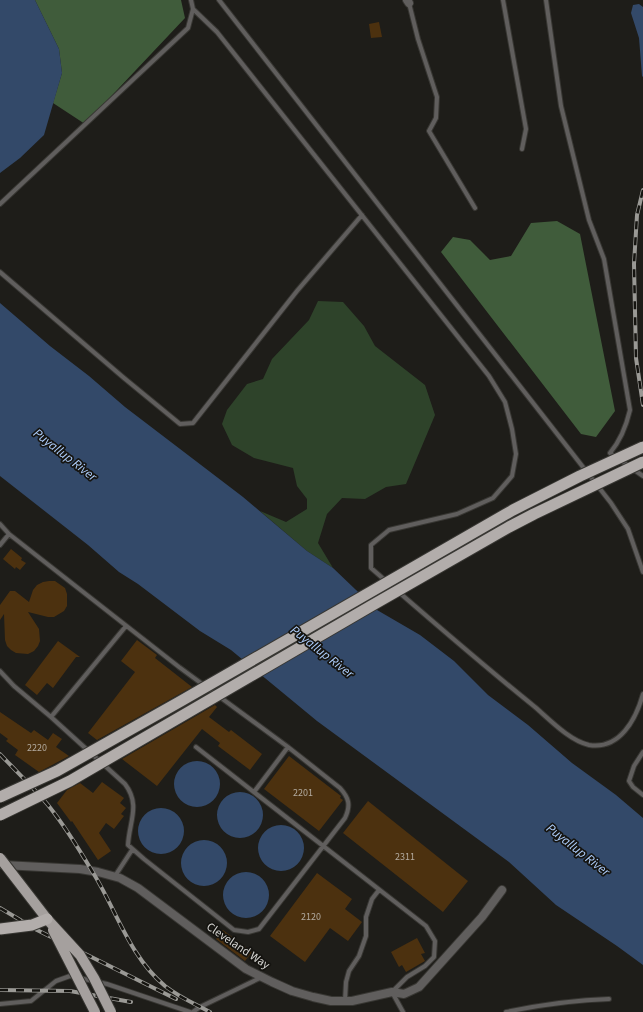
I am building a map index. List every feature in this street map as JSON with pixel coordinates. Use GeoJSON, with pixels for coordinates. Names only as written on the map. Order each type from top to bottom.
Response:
{"type":"FeatureCollection","features":[{"type":"Feature","properties":{"kind":"highway"},"geometry":{"type":"LineString","coordinates":[[0,797],[56,771],[181,701],[506,514],[553,489],[643,447]]}},
{"type":"Feature","properties":{"kind":"highway"},"geometry":{"type":"LineString","coordinates":[[0,815],[70,781],[371,606],[534,514],[643,462]]}},
{"type":"Feature","properties":{"kind":"highway"},"geometry":{"type":"LineString","coordinates":[[0,929],[32,925],[47,919]]}},
{"type":"Feature","properties":{"kind":"main road"},"geometry":{"type":"LineString","coordinates":[[0,858],[47,919],[80,955],[94,978],[111,1012]]}},
{"type":"Feature","properties":{"kind":"main road"},"geometry":{"type":"LineString","coordinates":[[47,919],[95,1012]]}},
{"type":"Feature","properties":{"kind":"street","name":"Cleveland Way"},"geometry":{"type":"LineString","coordinates":[[0,865],[80,869],[115,876],[138,888],[246,969],[292,991],[331,1001],[345,1002],[392,992],[404,994],[419,987],[482,917],[502,890]]}},
{"type":"Feature","properties":{"kind":"lane"},"geometry":{"type":"LineString","coordinates":[[0,204],[188,28],[193,9],[191,0]]}},
{"type":"Feature","properties":{"kind":"lane"},"geometry":{"type":"LineString","coordinates":[[219,0],[611,503],[628,529],[643,572]]}},
{"type":"Feature","properties":{"kind":"lane"},"geometry":{"type":"LineString","coordinates":[[503,0],[526,129],[522,149]]}},
{"type":"Feature","properties":{"kind":"lane"},"geometry":{"type":"LineString","coordinates":[[546,0],[560,106],[589,220],[604,259],[630,410],[624,432],[610,453],[643,476]]}},
{"type":"Feature","properties":{"kind":"lane"},"geometry":{"type":"LineString","coordinates":[[408,2],[418,39],[437,97],[436,118],[428,131],[475,208]]}},
{"type":"Feature","properties":{"kind":"lane"},"geometry":{"type":"LineString","coordinates":[[193,9],[217,32],[489,376],[505,402],[516,454],[512,476],[493,498],[457,514],[389,530],[371,545],[371,568],[521,696],[574,739],[589,745],[604,745],[614,742],[627,729],[639,708],[643,694]]}},
{"type":"Feature","properties":{"kind":"lane"},"geometry":{"type":"LineString","coordinates":[[0,272],[180,424],[193,423],[297,291],[362,215]]}},
{"type":"Feature","properties":{"kind":"lane"},"geometry":{"type":"LineString","coordinates":[[0,524],[9,534],[126,626],[288,747],[340,788],[348,797],[349,810],[345,818],[258,929],[248,932],[234,930],[132,850],[128,845],[133,810],[131,791],[51,717],[0,673]]}},
{"type":"Feature","properties":{"kind":"lane"},"geometry":{"type":"LineString","coordinates":[[0,545],[9,534]]}},
{"type":"Feature","properties":{"kind":"lane"},"geometry":{"type":"LineString","coordinates":[[51,717],[126,626]]}},
{"type":"Feature","properties":{"kind":"lane"},"geometry":{"type":"LineString","coordinates":[[196,746],[426,926],[435,942],[434,957],[425,966],[407,977],[392,992],[403,1012]]}},
{"type":"Feature","properties":{"kind":"lane"},"geometry":{"type":"LineString","coordinates":[[254,792],[288,747]]}},
{"type":"Feature","properties":{"kind":"lane"},"geometry":{"type":"LineString","coordinates":[[643,752],[634,766],[629,781],[633,788],[643,795]]}},
{"type":"Feature","properties":{"kind":"lane"},"geometry":{"type":"LineString","coordinates":[[115,876],[132,850]]}},
{"type":"Feature","properties":{"kind":"lane"},"geometry":{"type":"LineString","coordinates":[[345,1002],[346,982],[349,971],[359,956],[366,936],[366,917],[372,900],[379,890]]}},
{"type":"Feature","properties":{"kind":"lane"},"geometry":{"type":"LineString","coordinates":[[0,1004],[31,1001],[56,981],[70,976],[107,984],[190,1012]]}},
{"type":"Feature","properties":{"kind":"lane"},"geometry":{"type":"LineString","coordinates":[[193,1012],[200,1007],[262,977]]}},
{"type":"Feature","properties":{"kind":"lane"},"geometry":{"type":"LineString","coordinates":[[506,1012],[542,1005],[583,1000],[608,999]]}},
{"type":"Feature","properties":{"kind":"green space"},"geometry":{"type":"Polygon","coordinates":[[[35,0],[181,0],[185,18],[85,124],[53,103],[62,73],[59,49],[35,0]]]}},
{"type":"Feature","properties":{"kind":"green space"},"geometry":{"type":"Polygon","coordinates":[[[557,221],[580,234],[615,411],[596,437],[581,434],[441,252],[453,237],[470,240],[490,260],[511,256],[531,223],[557,221]]]}},
{"type":"Feature","properties":{"kind":"green space"},"geometry":{"type":"Polygon","coordinates":[[[318,301],[343,302],[364,326],[375,346],[425,385],[435,415],[406,484],[386,487],[365,499],[342,498],[327,514],[318,543],[333,568],[307,551],[260,511],[286,522],[307,509],[307,499],[297,486],[293,468],[254,458],[232,445],[222,424],[227,410],[247,384],[263,379],[272,359],[309,320],[318,301]]]}},
{"type":"Feature","properties":{"kind":"water"},"geometry":{"type":"Polygon","coordinates":[[[0,0],[35,0],[59,49],[62,73],[44,135],[20,158],[0,173],[0,0]]]}},
{"type":"Feature","properties":{"kind":"water"},"geometry":{"type":"Polygon","coordinates":[[[639,4],[643,7],[643,77],[639,38],[631,13],[633,5],[639,4]]]}},
{"type":"Feature","properties":{"kind":"water","name":"Puyallup River"},"geometry":{"type":"Polygon","coordinates":[[[0,303],[125,407],[243,497],[307,551],[333,568],[377,610],[420,635],[454,661],[488,695],[528,725],[572,763],[616,795],[643,818],[643,965],[556,905],[509,862],[317,721],[231,650],[200,631],[138,584],[119,572],[88,545],[0,476],[0,303]]]}},
{"type":"Feature","properties":{"kind":"water"},"geometry":{"type":"Polygon","coordinates":[[[192,761],[202,761],[214,767],[219,775],[219,793],[214,801],[206,806],[192,807],[184,804],[177,797],[174,789],[174,779],[177,771],[184,764],[192,761]]]}},
{"type":"Feature","properties":{"kind":"water"},"geometry":{"type":"Polygon","coordinates":[[[235,792],[245,792],[257,798],[262,806],[262,824],[257,832],[249,837],[235,838],[227,835],[220,828],[217,820],[217,810],[220,802],[227,795],[235,792]]]}},
{"type":"Feature","properties":{"kind":"water"},"geometry":{"type":"Polygon","coordinates":[[[156,808],[166,808],[178,814],[183,822],[183,840],[178,848],[170,853],[156,854],[148,851],[141,844],[138,836],[138,826],[141,818],[148,811],[156,808]]]}},
{"type":"Feature","properties":{"kind":"water"},"geometry":{"type":"Polygon","coordinates":[[[276,825],[286,825],[298,831],[303,839],[303,857],[298,865],[290,870],[276,871],[268,868],[261,861],[258,853],[258,843],[261,835],[268,828],[276,825]]]}},
{"type":"Feature","properties":{"kind":"water"},"geometry":{"type":"Polygon","coordinates":[[[199,840],[209,840],[221,846],[226,854],[226,872],[221,880],[213,885],[199,886],[191,883],[184,876],[181,868],[181,858],[184,850],[191,843],[199,840]]]}},
{"type":"Feature","properties":{"kind":"water"},"geometry":{"type":"Polygon","coordinates":[[[241,872],[251,872],[263,878],[268,886],[268,904],[263,912],[255,917],[241,918],[233,915],[226,908],[223,900],[223,890],[226,882],[233,875],[241,872]]]}},
{"type":"Feature","properties":{"kind":"building"},"geometry":{"type":"Polygon","coordinates":[[[379,22],[382,37],[371,38],[369,24],[379,22]]]}},
{"type":"Feature","properties":{"kind":"building"},"geometry":{"type":"Polygon","coordinates":[[[11,549],[22,558],[21,560],[26,563],[20,570],[16,567],[15,569],[3,559],[11,549]]]}},
{"type":"Feature","properties":{"kind":"building"},"geometry":{"type":"Polygon","coordinates":[[[49,581],[55,581],[65,588],[67,594],[67,606],[64,611],[54,617],[28,612],[39,629],[40,641],[34,651],[28,654],[16,653],[7,646],[5,640],[4,614],[0,620],[0,605],[10,591],[15,591],[29,602],[33,590],[37,585],[49,581]]]}},
{"type":"Feature","properties":{"kind":"building"},"geometry":{"type":"Polygon","coordinates":[[[137,640],[157,655],[155,658],[192,687],[97,740],[88,733],[135,672],[121,661],[137,640]]]}},
{"type":"Feature","properties":{"kind":"building"},"geometry":{"type":"Polygon","coordinates":[[[58,641],[80,657],[76,657],[53,688],[47,683],[37,695],[25,685],[58,641]]]}},
{"type":"Feature","properties":{"kind":"building"},"geometry":{"type":"Polygon","coordinates":[[[215,705],[217,707],[209,717],[229,732],[231,730],[262,754],[250,770],[218,746],[220,743],[202,729],[157,786],[122,759],[215,705]]]}},
{"type":"Feature","properties":{"kind":"building"},"geometry":{"type":"Polygon","coordinates":[[[0,712],[31,733],[34,730],[48,740],[53,733],[62,739],[56,747],[69,756],[39,772],[15,755],[18,750],[6,741],[8,739],[0,733],[0,712]]]}},
{"type":"Feature","properties":{"kind":"building"},"geometry":{"type":"Polygon","coordinates":[[[289,756],[341,796],[340,798],[343,800],[319,831],[264,789],[289,756]]]}},
{"type":"Feature","properties":{"kind":"building"},"geometry":{"type":"Polygon","coordinates":[[[102,782],[124,798],[120,803],[126,808],[121,814],[124,816],[114,829],[106,823],[99,833],[111,851],[98,860],[72,821],[71,822],[57,803],[67,790],[80,783],[93,793],[102,782]]]}},
{"type":"Feature","properties":{"kind":"building"},"geometry":{"type":"Polygon","coordinates":[[[368,801],[468,881],[443,912],[343,833],[368,801]]]}},
{"type":"Feature","properties":{"kind":"building"},"geometry":{"type":"Polygon","coordinates":[[[317,873],[352,899],[345,909],[362,922],[348,941],[330,928],[305,962],[270,936],[317,873]]]}},
{"type":"Feature","properties":{"kind":"building"},"geometry":{"type":"Polygon","coordinates":[[[223,930],[252,952],[245,961],[216,939],[223,930]]]}},
{"type":"Feature","properties":{"kind":"building"},"geometry":{"type":"Polygon","coordinates":[[[417,938],[425,953],[421,954],[425,961],[406,972],[402,965],[399,967],[391,952],[417,938]]]}},
{"type":"Feature","properties":{"kind":"railway"},"geometry":{"type":"LineString","coordinates":[[643,190],[637,215],[634,264],[636,358],[643,405]]}},
{"type":"Feature","properties":{"kind":"railway"},"geometry":{"type":"LineString","coordinates":[[0,754],[42,798],[66,829],[101,886],[124,932],[142,961],[165,986],[176,994],[210,1012]]}},
{"type":"Feature","properties":{"kind":"railway"},"geometry":{"type":"LineString","coordinates":[[0,908],[37,930],[176,999]]}},
{"type":"Feature","properties":{"kind":"railway"},"geometry":{"type":"LineString","coordinates":[[0,990],[70,991],[131,1002]]}}]}
